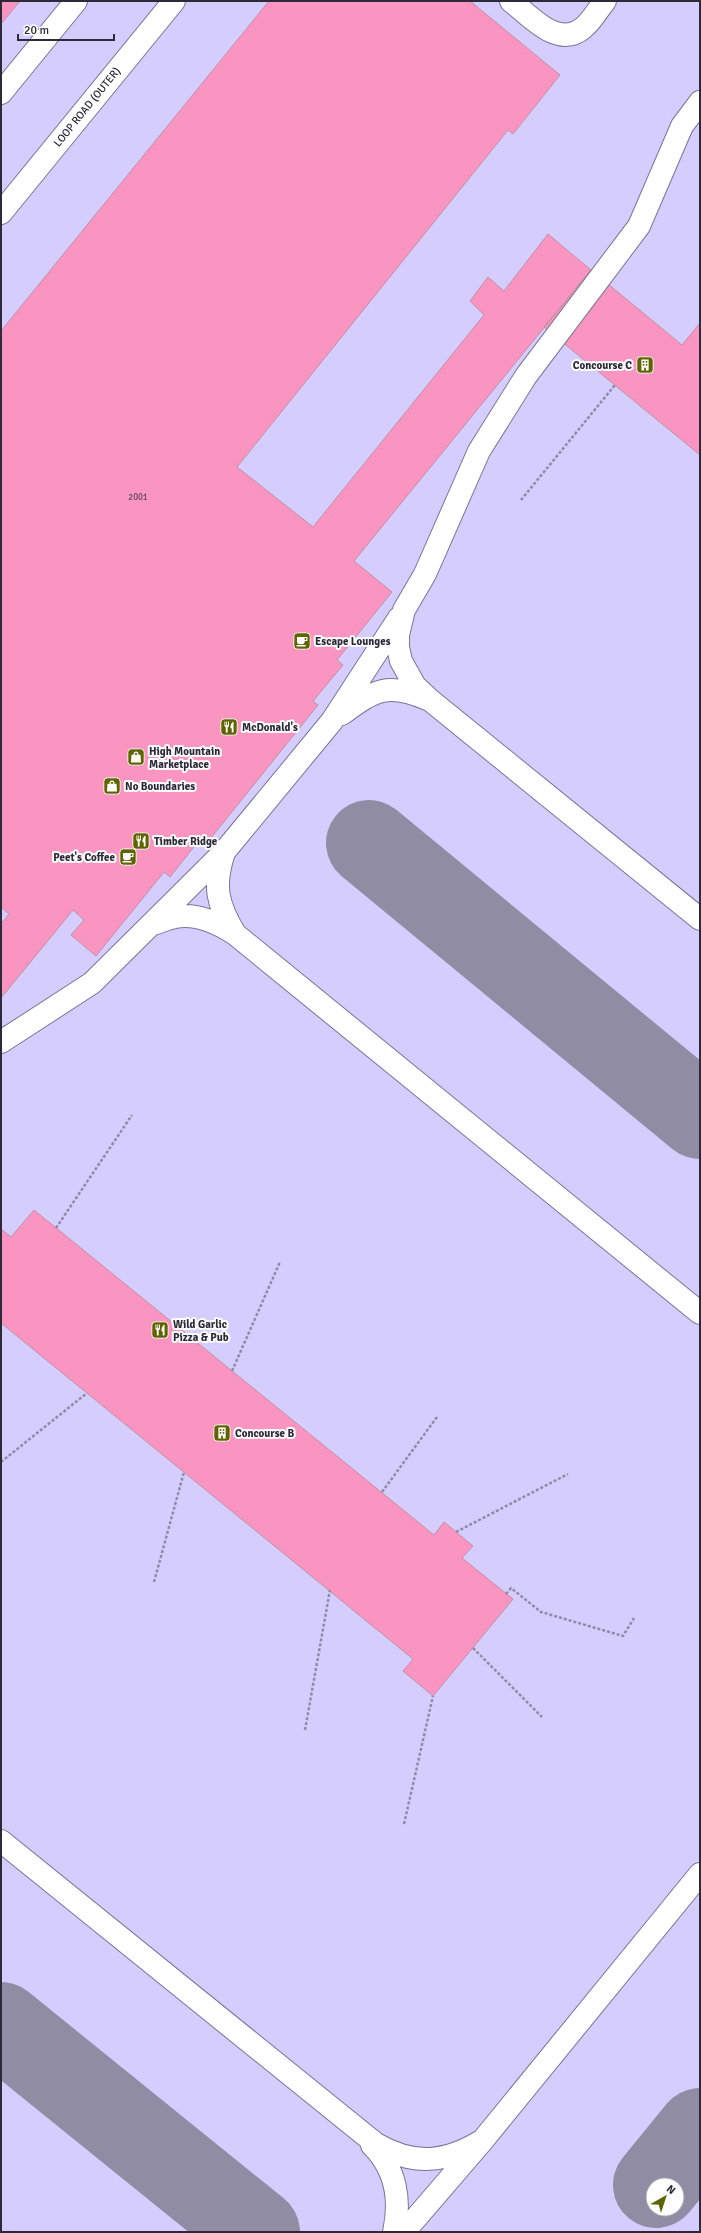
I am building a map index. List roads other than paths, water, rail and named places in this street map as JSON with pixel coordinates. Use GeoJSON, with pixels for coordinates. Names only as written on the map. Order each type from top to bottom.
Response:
{"type":"FeatureCollection","features":[{"type":"Feature","properties":{"kind":"main road"},"geometry":{"type":"LineString","coordinates":[[1,93],[76,1]]}},
{"type":"Feature","properties":{"kind":"main road","name":"LOOP ROAD (OUTER)"},"geometry":{"type":"LineString","coordinates":[[1,213],[174,1]]}},
{"type":"Feature","properties":{"kind":"main road"},"geometry":{"type":"LineString","coordinates":[[511,1],[545,29],[560,35],[568,35],[585,27],[605,1]]}},
{"type":"Feature","properties":{"kind":"main road"},"geometry":{"type":"LineString","coordinates":[[1,1042],[92,983],[154,924],[224,852],[332,721],[404,610],[425,574],[479,451],[526,376],[639,226],[682,126],[700,102]]}},
{"type":"Feature","properties":{"kind":"main road"},"geometry":{"type":"LineString","coordinates":[[404,610],[398,635],[398,647],[401,661],[415,686],[430,700],[700,919]]}},
{"type":"Feature","properties":{"kind":"main road"},"geometry":{"type":"LineString","coordinates":[[332,721],[363,698],[376,691],[390,689],[402,690],[430,700]]}},
{"type":"Feature","properties":{"kind":"main road"},"geometry":{"type":"LineString","coordinates":[[224,852],[219,868],[218,898],[235,934]]}},
{"type":"Feature","properties":{"kind":"main road"},"geometry":{"type":"LineString","coordinates":[[154,924],[176,917],[196,918],[219,924],[235,934],[700,1313]]}},
{"type":"Feature","properties":{"kind":"main road"},"geometry":{"type":"LineString","coordinates":[[1,1841],[357,2130],[393,2154],[409,2158],[449,2157],[464,2151],[483,2140]]}},
{"type":"Feature","properties":{"kind":"main road"},"geometry":{"type":"LineString","coordinates":[[404,2232],[483,2140],[700,1874]]}},
{"type":"Feature","properties":{"kind":"main road"},"geometry":{"type":"LineString","coordinates":[[357,2130],[379,2152],[392,2172],[397,2204],[394,2232]]}},
{"type":"Feature","properties":{"kind":"place","name":"Concourse C"},"geometry":{"type":"Point","coordinates":[645,365]}},
{"type":"Feature","properties":{"kind":"place","name":"Escape Lounges"},"geometry":{"type":"Point","coordinates":[302,641]}},
{"type":"Feature","properties":{"kind":"place","name":"McDonald's"},"geometry":{"type":"Point","coordinates":[229,727]}},
{"type":"Feature","properties":{"kind":"place","name":"High Mountain Marketplace"},"geometry":{"type":"Point","coordinates":[136,757]}},
{"type":"Feature","properties":{"kind":"place","name":"No Boundaries"},"geometry":{"type":"Point","coordinates":[112,786]}},
{"type":"Feature","properties":{"kind":"place","name":"Timber Ridge"},"geometry":{"type":"Point","coordinates":[141,841]}},
{"type":"Feature","properties":{"kind":"place","name":"Peet's Coffee"},"geometry":{"type":"Point","coordinates":[128,857]}},
{"type":"Feature","properties":{"kind":"place","name":"Wild Garlic Pizza & Pub"},"geometry":{"type":"Point","coordinates":[160,1330]}},
{"type":"Feature","properties":{"kind":"place","name":"Concourse B"},"geometry":{"type":"Point","coordinates":[222,1433]}}]}
